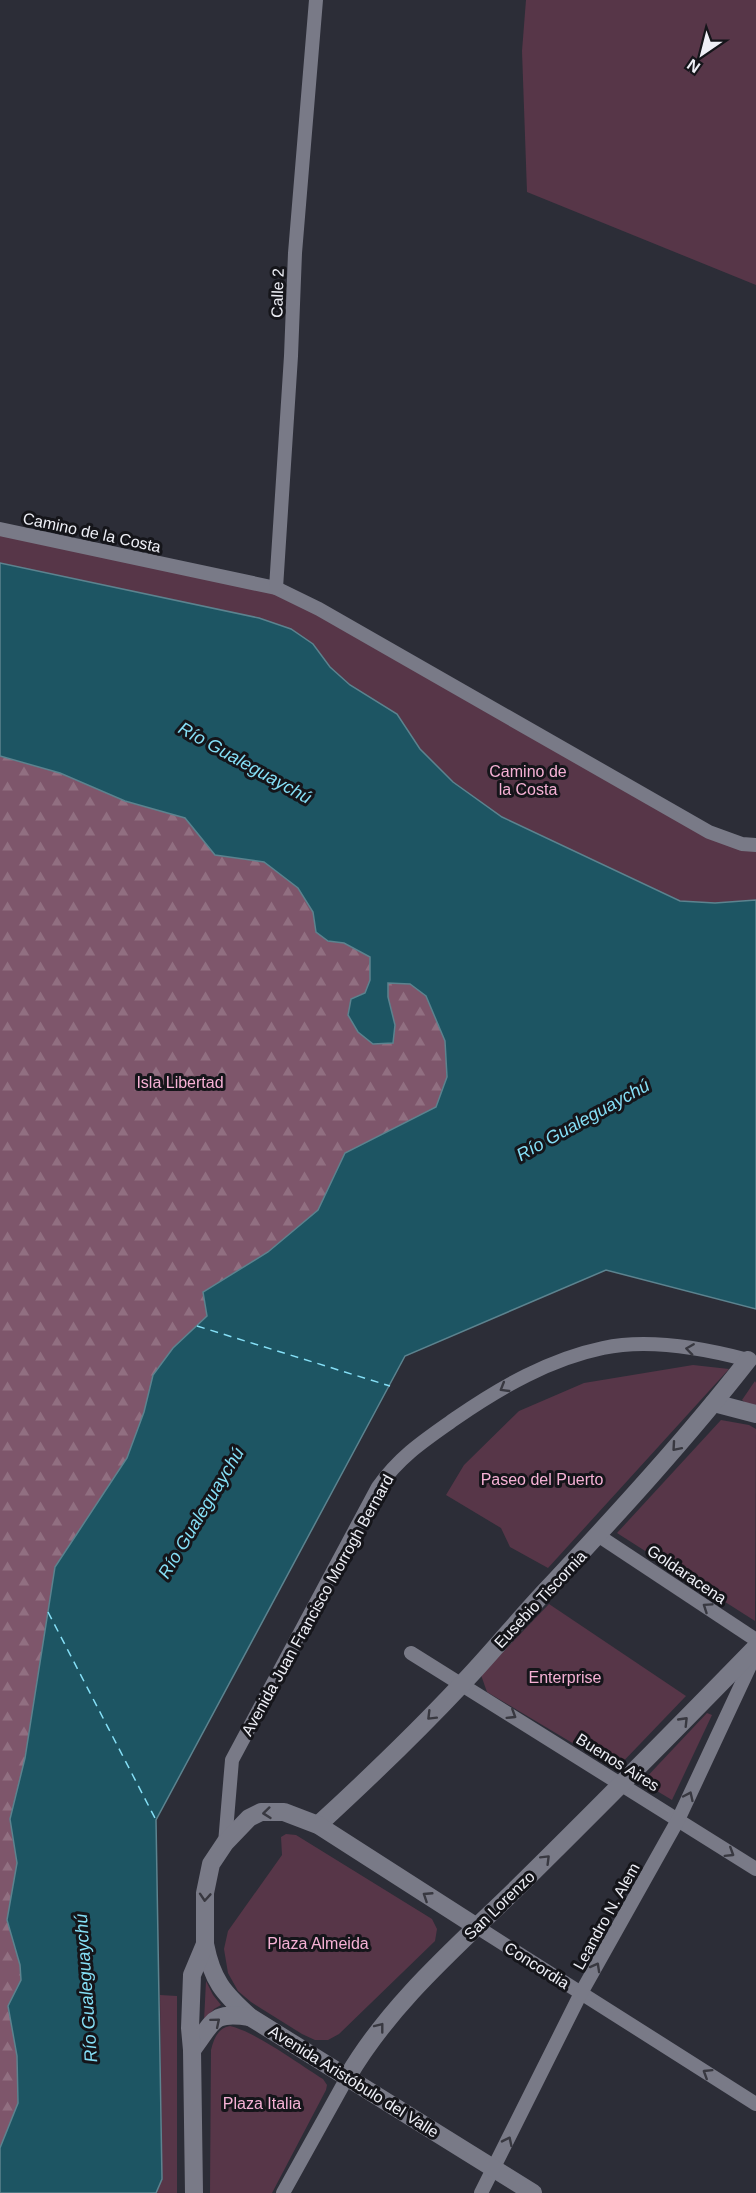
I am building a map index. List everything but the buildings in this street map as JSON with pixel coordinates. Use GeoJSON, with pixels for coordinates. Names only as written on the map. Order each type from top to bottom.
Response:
{"type":"FeatureCollection","features":[{"type":"Feature","properties":{"kind":"main road","name":"Eusebio Tiscornia"},"geometry":{"type":"LineString","coordinates":[[318,1825],[384,1764],[462,1685],[552,1584],[599,1536],[714,1403],[753,1364]]}},
{"type":"Feature","properties":{"kind":"main road"},"geometry":{"type":"LineString","coordinates":[[714,1403],[756,1414]]}},
{"type":"Feature","properties":{"kind":"main road","name":"San Lorenzo"},"geometry":{"type":"LineString","coordinates":[[348,2076],[390,2015],[756,1647]]}},
{"type":"Feature","properties":{"kind":"main road","name":"Concordia"},"geometry":{"type":"LineString","coordinates":[[205,1944],[205,1893],[211,1864],[225,1843],[249,1818],[261,1812],[284,1812],[318,1825],[477,1927]]}},
{"type":"Feature","properties":{"kind":"main road"},"geometry":{"type":"LineString","coordinates":[[194,2193],[190,2028],[192,1975],[205,1944]]}},
{"type":"Feature","properties":{"kind":"main road","name":"Avenida Aristóbulo del Valle"},"geometry":{"type":"LineString","coordinates":[[205,1944],[209,1968],[220,1987],[250,2017],[533,2193]]}},
{"type":"Feature","properties":{"kind":"main road"},"geometry":{"type":"LineString","coordinates":[[192,2050],[217,2018],[228,2014],[250,2017]]}},
{"type":"Feature","properties":{"kind":"street","name":"Calle 2"},"geometry":{"type":"LineString","coordinates":[[276,588],[295,254],[316,0]]}},
{"type":"Feature","properties":{"kind":"street","name":"Camino de la Costa"},"geometry":{"type":"LineString","coordinates":[[0,529],[276,588],[319,609],[709,832],[742,844],[756,844]]}},
{"type":"Feature","properties":{"kind":"street","name":"Avenida Juan Francisco Morrogh Bernard"},"geometry":{"type":"LineString","coordinates":[[225,1843],[232,1760],[378,1487],[400,1459],[459,1416],[513,1383],[571,1356],[605,1347],[644,1344],[687,1348],[753,1364]]}},
{"type":"Feature","properties":{"kind":"street","name":"Goldaracena"},"geometry":{"type":"LineString","coordinates":[[599,1536],[756,1640]]}},
{"type":"Feature","properties":{"kind":"street","name":"Buenos Aires"},"geometry":{"type":"LineString","coordinates":[[411,1653],[756,1869]]}},
{"type":"Feature","properties":{"kind":"street","name":"Leandro N. Alem"},"geometry":{"type":"LineString","coordinates":[[481,2193],[581,1993],[678,1820],[756,1653]]}},
{"type":"Feature","properties":{"kind":"street","name":"Concordia"},"geometry":{"type":"LineString","coordinates":[[477,1927],[756,2104]]}},
{"type":"Feature","properties":{"kind":"street","name":"San Lorenzo"},"geometry":{"type":"LineString","coordinates":[[283,2193],[348,2076]]}},
{"type":"Feature","properties":{"kind":"green space"},"geometry":{"type":"Polygon","coordinates":[[[526,0],[756,0],[756,285],[527,192],[522,51],[526,0]]]}},
{"type":"Feature","properties":{"kind":"green space","name":"Camino de la Costa"},"geometry":{"type":"Polygon","coordinates":[[[0,529],[276,588],[709,832],[756,845],[756,900],[715,903],[680,901],[502,817],[453,782],[420,749],[397,714],[350,685],[330,667],[313,644],[291,629],[259,618],[0,563],[0,529]]]}},
{"type":"Feature","properties":{"kind":"green space","name":"Isla Libertad"},"geometry":{"type":"Polygon","coordinates":[[[0,756],[60,773],[125,801],[185,818],[215,855],[264,862],[298,888],[313,912],[316,932],[328,941],[344,943],[370,957],[370,980],[365,993],[351,999],[348,1015],[358,1032],[395,1025],[388,997],[388,983],[410,984],[426,996],[445,1041],[447,1077],[436,1107],[345,1153],[318,1210],[268,1252],[203,1292],[207,1316],[173,1348],[153,1375],[144,1412],[127,1458],[55,1567],[25,1758],[10,1818],[17,1863],[7,1920],[20,1965],[21,1980],[8,2006],[17,2056],[18,2104],[0,2148],[0,756]]]}},
{"type":"Feature","properties":{"kind":"green space","name":"Paseo del Puerto"},"geometry":{"type":"Polygon","coordinates":[[[693,1365],[729,1369],[548,1568],[510,1547],[501,1528],[446,1495],[464,1465],[519,1411],[584,1383],[693,1365]]]}},
{"type":"Feature","properties":{"kind":"green space"},"geometry":{"type":"Polygon","coordinates":[[[755,1381],[756,1383],[756,1408],[742,1400],[755,1381]]]}},
{"type":"Feature","properties":{"kind":"green space"},"geometry":{"type":"Polygon","coordinates":[[[721,1420],[749,1425],[756,1429],[755,1621],[617,1533],[721,1420]]]}},
{"type":"Feature","properties":{"kind":"green space","name":"Enterprise"},"geometry":{"type":"Polygon","coordinates":[[[549,1604],[686,1696],[616,1769],[487,1692],[481,1675],[549,1604]]]}},
{"type":"Feature","properties":{"kind":"green space"},"geometry":{"type":"Polygon","coordinates":[[[707,1713],[712,1715],[672,1800],[642,1782],[707,1713]]]}},
{"type":"Feature","properties":{"kind":"green space","name":"Plaza Almeida"},"geometry":{"type":"Polygon","coordinates":[[[286,1834],[296,1835],[432,1919],[437,1929],[435,1941],[339,2034],[328,2040],[315,2040],[302,2034],[251,2002],[238,1991],[228,1973],[224,1949],[228,1931],[282,1855],[281,1837],[286,1834]]]}},
{"type":"Feature","properties":{"kind":"green space"},"geometry":{"type":"Polygon","coordinates":[[[206,1981],[221,2005],[214,2009],[204,2021],[206,1981]]]}},
{"type":"Feature","properties":{"kind":"green space"},"geometry":{"type":"Polygon","coordinates":[[[160,1995],[177,1996],[177,2193],[156,2193],[162,2179],[160,1995]]]}},
{"type":"Feature","properties":{"kind":"green space","name":"Plaza Italia"},"geometry":{"type":"Polygon","coordinates":[[[230,2026],[277,2049],[323,2079],[327,2085],[272,2193],[210,2193],[211,2050],[217,2034],[230,2026]]]}},
{"type":"Feature","properties":{"kind":"water","name":"Río Gualeguaychú"},"geometry":{"type":"Polygon","coordinates":[[[0,563],[259,618],[291,629],[313,644],[330,667],[350,685],[397,714],[420,749],[453,782],[502,817],[680,901],[715,903],[756,900],[756,1309],[606,1270],[405,1356],[156,1820],[162,2179],[156,2193],[0,2193],[0,2148],[18,2103],[17,2056],[8,2006],[21,1980],[20,1965],[7,1920],[17,1863],[10,1819],[25,1758],[55,1567],[127,1458],[144,1412],[153,1375],[173,1348],[207,1316],[203,1292],[268,1252],[318,1210],[345,1153],[436,1107],[447,1077],[445,1041],[426,996],[410,984],[388,983],[388,997],[395,1025],[393,1043],[373,1044],[358,1032],[348,1015],[351,999],[365,993],[370,980],[370,957],[344,943],[328,941],[316,932],[313,912],[298,888],[264,862],[215,855],[185,818],[125,801],[60,773],[0,756],[0,563]]]}},
{"type":"Feature","properties":{"kind":"ferry route"},"geometry":{"type":"LineString","coordinates":[[197,1326],[390,1386]]}},
{"type":"Feature","properties":{"kind":"ferry route"},"geometry":{"type":"LineString","coordinates":[[48,1612],[156,1820]]}}]}
